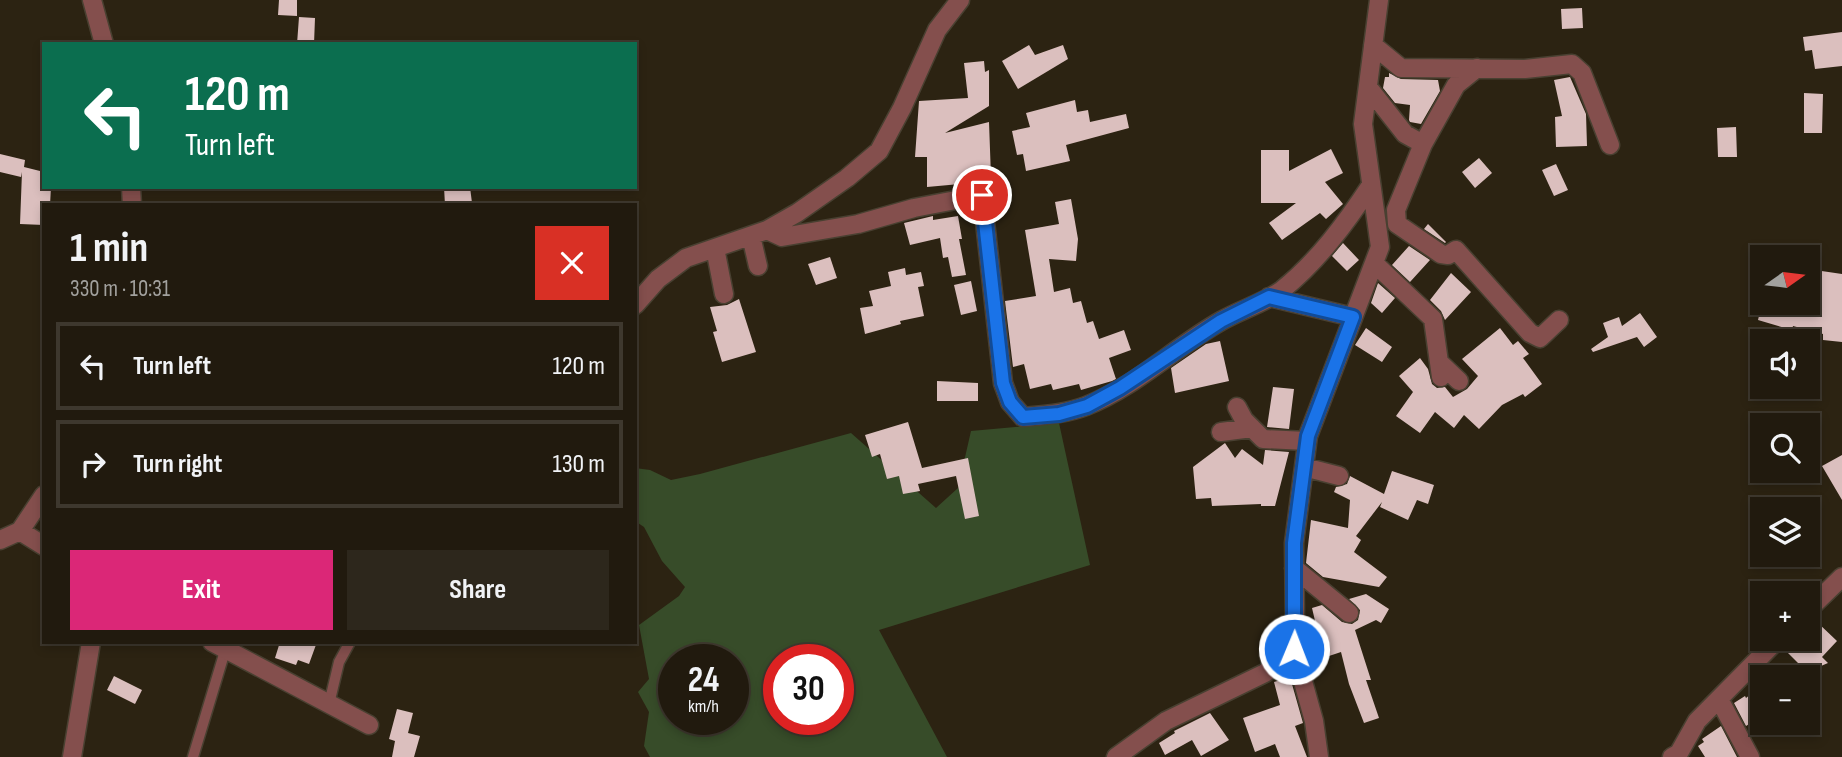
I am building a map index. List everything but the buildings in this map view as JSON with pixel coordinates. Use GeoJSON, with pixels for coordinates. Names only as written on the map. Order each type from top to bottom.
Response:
{"type":"FeatureCollection","features":[{"type":"Feature","properties":{"kind":"street"},"geometry":{"type":"LineString","coordinates":[[92,0],[103,42]]}},
{"type":"Feature","properties":{"kind":"street"},"geometry":{"type":"LineString","coordinates":[[637,303],[658,279],[686,258],[759,233],[797,213],[847,178],[879,151],[937,30],[960,0]]}},
{"type":"Feature","properties":{"kind":"street"},"geometry":{"type":"LineString","coordinates":[[1319,757],[1314,721],[1294,649],[1294,543],[1307,441],[1380,244],[1363,124],[1379,0]]}},
{"type":"Feature","properties":{"kind":"street"},"geometry":{"type":"LineString","coordinates":[[1373,45],[1401,68],[1525,69],[1572,64],[1582,73],[1610,145]]}},
{"type":"Feature","properties":{"kind":"street"},"geometry":{"type":"LineString","coordinates":[[1477,68],[1456,85],[1423,144],[1396,210],[1397,225],[1441,254],[1448,255],[1456,250],[1530,333],[1540,338],[1559,320]]}},
{"type":"Feature","properties":{"kind":"street"},"geometry":{"type":"LineString","coordinates":[[1368,87],[1405,134],[1423,144]]}},
{"type":"Feature","properties":{"kind":"street"},"geometry":{"type":"LineString","coordinates":[[759,233],[782,237],[858,224],[914,208],[982,195],[1003,383],[1010,402],[1023,417],[1059,414],[1087,406],[1120,388],[1221,321],[1280,292],[1309,266],[1350,216],[1371,185]]}},
{"type":"Feature","properties":{"kind":"street"},"geometry":{"type":"LineString","coordinates":[[1380,244],[1384,246],[1401,227]]}},
{"type":"Feature","properties":{"kind":"street"},"geometry":{"type":"LineString","coordinates":[[758,267],[759,233]]}},
{"type":"Feature","properties":{"kind":"street"},"geometry":{"type":"LineString","coordinates":[[715,248],[724,294]]}},
{"type":"Feature","properties":{"kind":"street"},"geometry":{"type":"LineString","coordinates":[[1374,263],[1433,319],[1446,373]]}},
{"type":"Feature","properties":{"kind":"street"},"geometry":{"type":"LineString","coordinates":[[1269,297],[1353,317]]}},
{"type":"Feature","properties":{"kind":"street"},"geometry":{"type":"LineString","coordinates":[[1237,407],[1244,420],[1263,439],[1307,441]]}},
{"type":"Feature","properties":{"kind":"street"},"geometry":{"type":"LineString","coordinates":[[1221,432],[1252,428]]}},
{"type":"Feature","properties":{"kind":"street"},"geometry":{"type":"LineString","coordinates":[[1304,467],[1339,476]]}},
{"type":"Feature","properties":{"kind":"street"},"geometry":{"type":"LineString","coordinates":[[0,540],[20,531],[42,498]]}},
{"type":"Feature","properties":{"kind":"street"},"geometry":{"type":"LineString","coordinates":[[20,531],[42,545]]}},
{"type":"Feature","properties":{"kind":"street"},"geometry":{"type":"LineString","coordinates":[[1294,568],[1349,613]]}},
{"type":"Feature","properties":{"kind":"street"},"geometry":{"type":"LineString","coordinates":[[1820,598],[1842,577]]}},
{"type":"Feature","properties":{"kind":"street"},"geometry":{"type":"LineString","coordinates":[[1116,757],[1166,721],[1265,673],[1285,657],[1295,622]]}},
{"type":"Feature","properties":{"kind":"street"},"geometry":{"type":"LineString","coordinates":[[72,757],[91,644]]}},
{"type":"Feature","properties":{"kind":"street"},"geometry":{"type":"LineString","coordinates":[[219,646],[369,726]]}},
{"type":"Feature","properties":{"kind":"street"},"geometry":{"type":"LineString","coordinates":[[1672,757],[1679,753],[1697,721],[1766,651]]}},
{"type":"Feature","properties":{"kind":"street"},"geometry":{"type":"LineString","coordinates":[[1719,699],[1750,757]]}},
{"type":"Feature","properties":{"kind":"lane"},"geometry":{"type":"LineString","coordinates":[[330,704],[339,662],[349,644]]}},
{"type":"Feature","properties":{"kind":"lane"},"geometry":{"type":"LineString","coordinates":[[193,757],[219,646]]}},
{"type":"Feature","properties":{"kind":"green space"},"geometry":{"type":"Polygon","coordinates":[[[1059,423],[1090,565],[879,630],[947,757],[650,757],[644,746],[649,712],[638,692],[649,679],[639,625],[679,596],[685,587],[662,561],[644,527],[637,522],[637,468],[650,470],[671,480],[851,433],[936,508],[958,488],[971,431],[1059,423]]]}},
{"type":"Feature","properties":{"kind":"route"},"geometry":{"type":"LineString","coordinates":[[982,195],[1003,383],[1010,402],[1023,417],[1059,414],[1087,406],[1120,388],[1221,321],[1269,297],[1353,317],[1308,436],[1294,543],[1294,649]]}}]}
